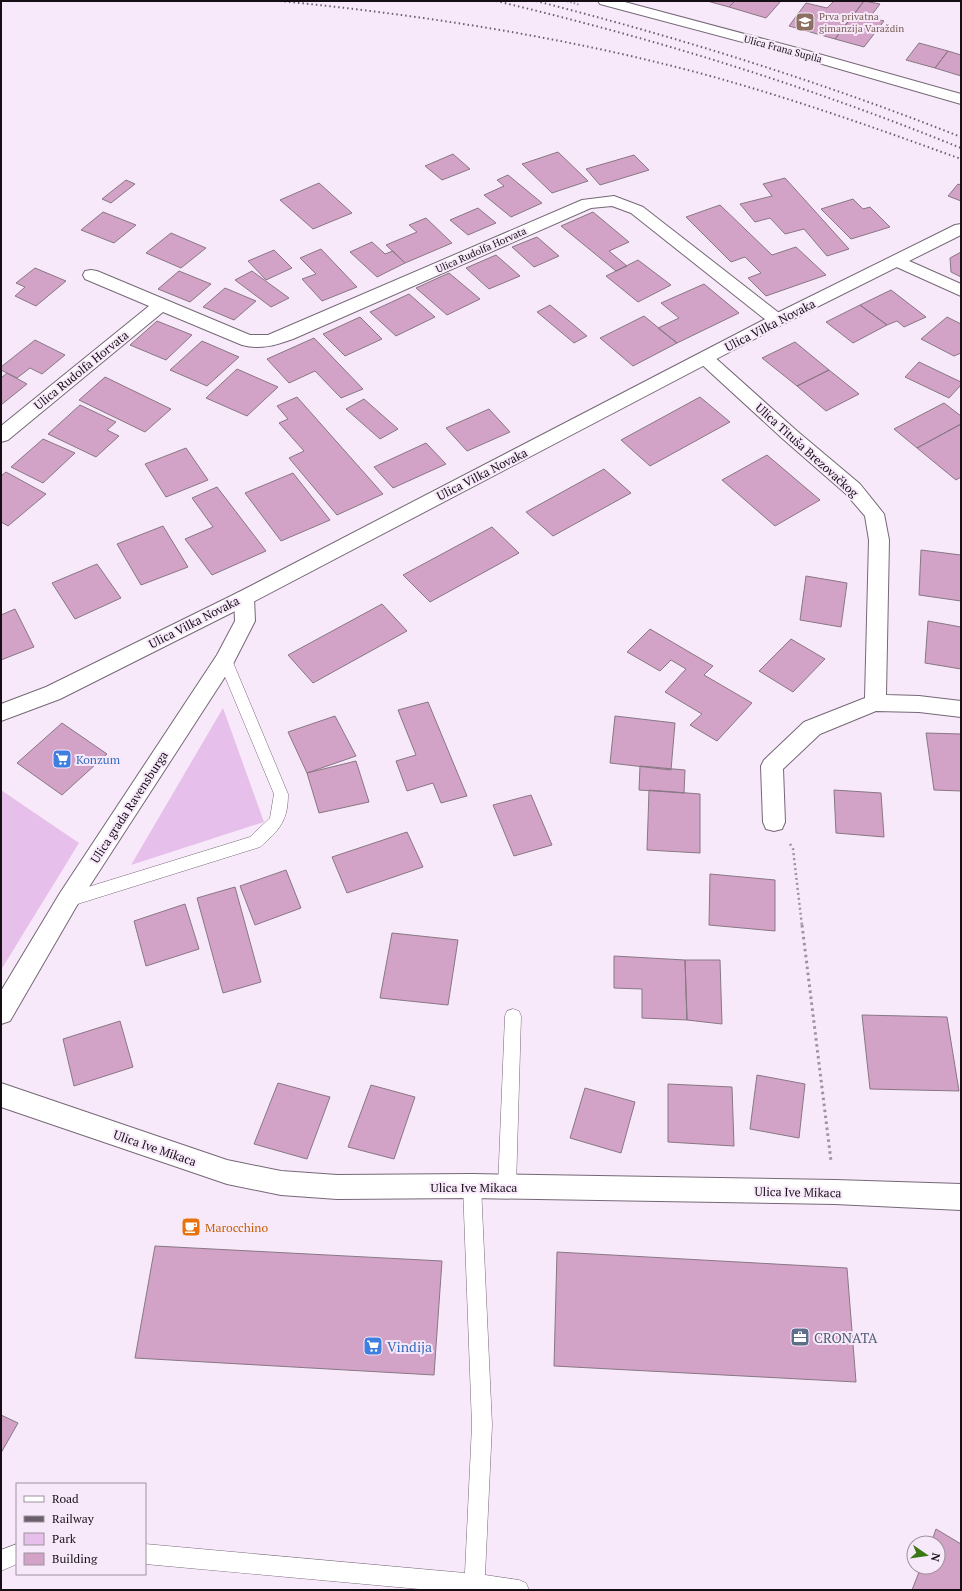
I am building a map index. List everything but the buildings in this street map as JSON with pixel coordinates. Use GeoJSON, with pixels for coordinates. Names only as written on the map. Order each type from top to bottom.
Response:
{"type":"FeatureCollection","features":[{"type":"Feature","properties":{"kind":"street","name":"Ulica Frana Supila"},"geometry":{"type":"LineString","coordinates":[[605,1],[796,52],[961,99]]}},
{"type":"Feature","properties":{"kind":"street","name":"Ulica Rudolfa Horvata"},"geometry":{"type":"LineString","coordinates":[[91,275],[248,341],[269,341],[294,332],[588,203],[614,201],[637,210],[777,320]]}},
{"type":"Feature","properties":{"kind":"street","name":"Ulica Vilka Novaka"},"geometry":{"type":"LineString","coordinates":[[1,713],[53,693],[244,598],[777,320],[961,229]]}},
{"type":"Feature","properties":{"kind":"street"},"geometry":{"type":"LineString","coordinates":[[898,261],[961,291]]}},
{"type":"Feature","properties":{"kind":"street","name":"Ulica Rudolfa Horvata"},"geometry":{"type":"LineString","coordinates":[[1,436],[161,305]]}},
{"type":"Feature","properties":{"kind":"street","name":"Ulica Tituša Brezovačkog"},"geometry":{"type":"LineString","coordinates":[[705,358],[853,489],[874,514],[879,540],[875,703]]}},
{"type":"Feature","properties":{"kind":"street","name":"Ulica grada Ravensburga"},"geometry":{"type":"LineString","coordinates":[[1,1013],[68,900],[225,660],[245,620],[244,598]]}},
{"type":"Feature","properties":{"kind":"street"},"geometry":{"type":"LineString","coordinates":[[774,822],[772,766],[812,728],[875,703],[918,704],[961,708]]}},
{"type":"Feature","properties":{"kind":"street","name":"Ulica Ive Mikaca"},"geometry":{"type":"LineString","coordinates":[[1,1095],[227,1172],[281,1183],[337,1187],[472,1186],[835,1192],[961,1197]]}},
{"type":"Feature","properties":{"kind":"lane"},"geometry":{"type":"LineString","coordinates":[[68,900],[255,842],[273,827],[281,811],[281,794],[225,660]]}},
{"type":"Feature","properties":{"kind":"lane"},"geometry":{"type":"LineString","coordinates":[[507,1187],[513,1016]]}},
{"type":"Feature","properties":{"kind":"lane"},"geometry":{"type":"LineString","coordinates":[[472,1186],[482,1425],[475,1584]]}},
{"type":"Feature","properties":{"kind":"lane"},"geometry":{"type":"LineString","coordinates":[[1,1561],[16,1554]]}},
{"type":"Feature","properties":{"kind":"lane"},"geometry":{"type":"LineString","coordinates":[[146,1554],[475,1584],[520,1590]]}},
{"type":"Feature","properties":{"kind":"path"},"geometry":{"type":"LineString","coordinates":[[774,822],[794,849],[835,1192]]}},
{"type":"Feature","properties":{"kind":"green space"},"geometry":{"type":"Polygon","coordinates":[[[223,708],[264,822],[131,865],[223,708]]]}},
{"type":"Feature","properties":{"kind":"green space"},"geometry":{"type":"Polygon","coordinates":[[[1,790],[79,843],[1,970],[1,790]]]}},
{"type":"Feature","properties":{"kind":"railway"},"geometry":{"type":"LineString","coordinates":[[280,1],[440,20],[546,38],[651,61],[736,83],[801,103],[961,159]]}},
{"type":"Feature","properties":{"kind":"railway"},"geometry":{"type":"LineString","coordinates":[[496,1],[615,31],[789,84],[904,125],[961,148]]}},
{"type":"Feature","properties":{"kind":"railway"},"geometry":{"type":"LineString","coordinates":[[536,1],[644,30],[751,62],[856,98],[961,137]]}},
{"type":"Feature","properties":{"kind":"place","name":"Prva privatna gimanzija Varaždin"},"geometry":{"type":"Point","coordinates":[805,22]}},
{"type":"Feature","properties":{"kind":"place","name":"Konzum"},"geometry":{"type":"Point","coordinates":[62,759]}},
{"type":"Feature","properties":{"kind":"place","name":"Marocchino"},"geometry":{"type":"Point","coordinates":[191,1227]}},
{"type":"Feature","properties":{"kind":"place","name":"CRONATA"},"geometry":{"type":"Point","coordinates":[800,1337]}},
{"type":"Feature","properties":{"kind":"place","name":"Vindija"},"geometry":{"type":"Point","coordinates":[373,1346]}}]}
